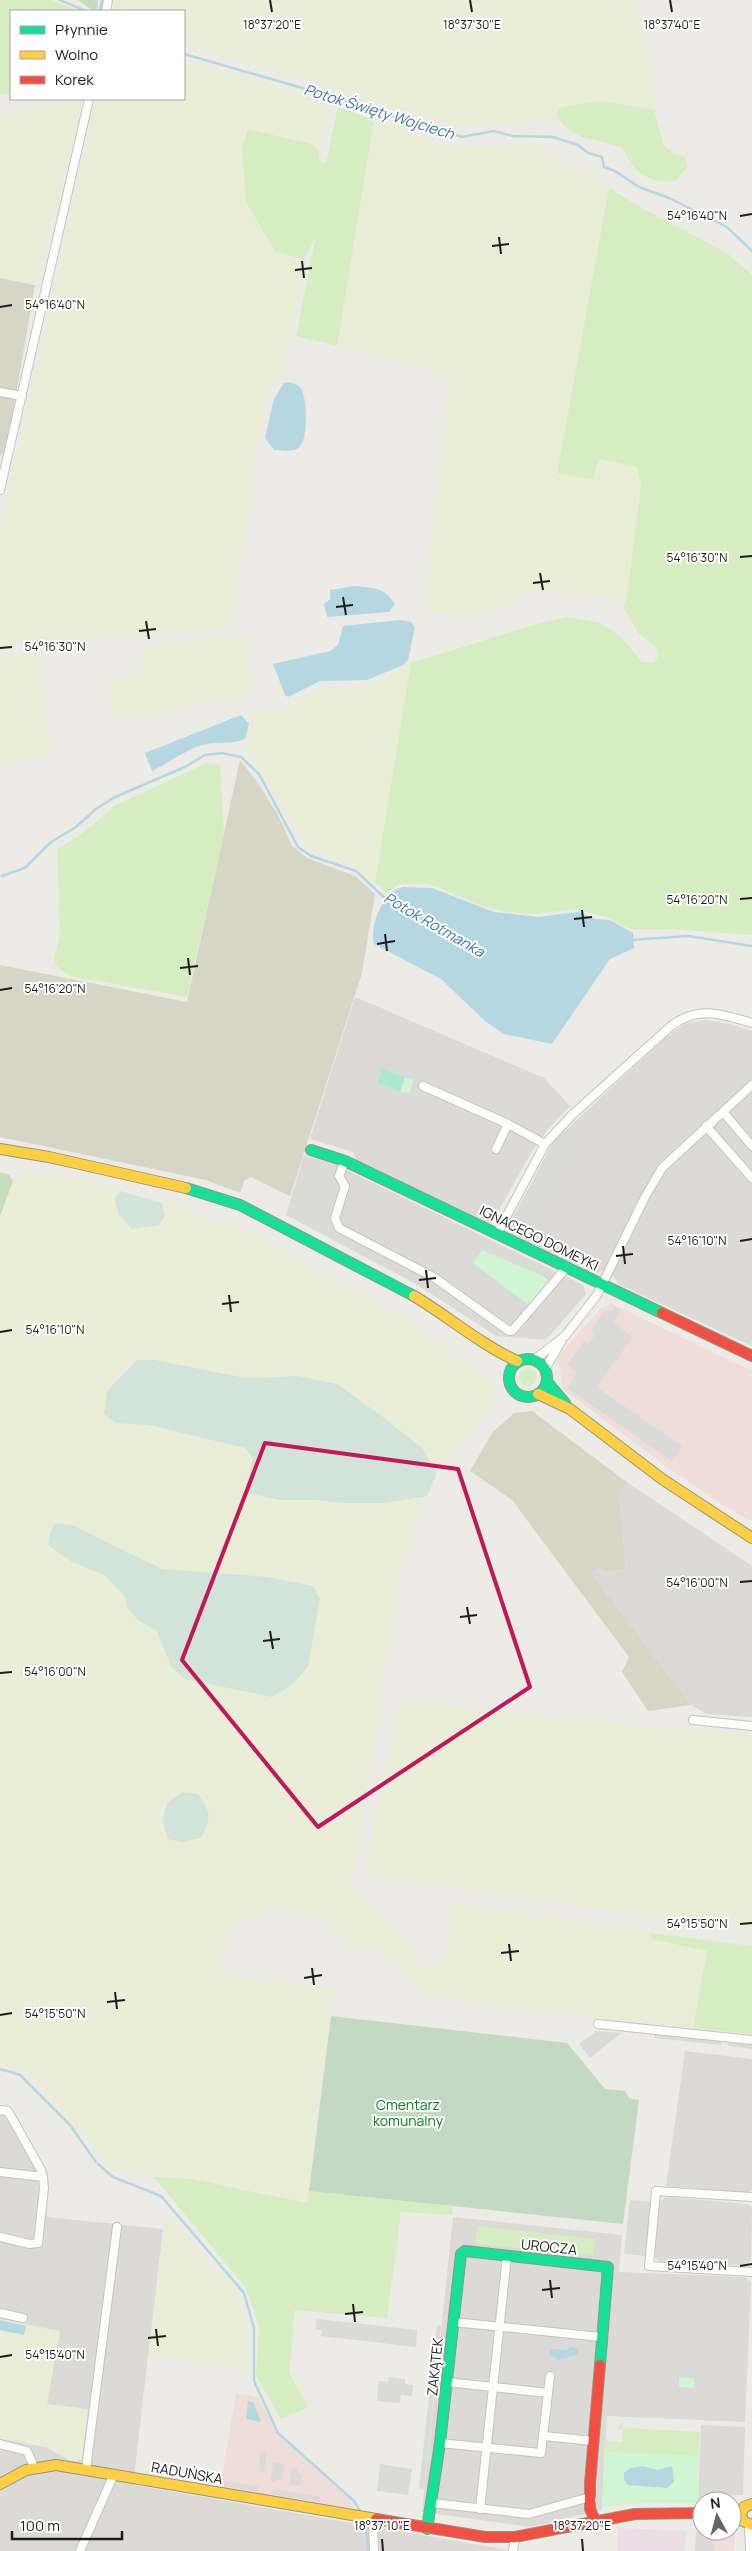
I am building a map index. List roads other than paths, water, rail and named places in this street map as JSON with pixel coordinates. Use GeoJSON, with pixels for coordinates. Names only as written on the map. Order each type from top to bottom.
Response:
{"type":"FeatureCollection","features":[{"type":"Feature","properties":{"kind":"street"},"geometry":{"type":"LineString","coordinates":[[0,490],[89,100]]}},
{"type":"Feature","properties":{"kind":"street"},"geometry":{"type":"LineString","coordinates":[[0,392],[22,396]]}},
{"type":"Feature","properties":{"kind":"street"},"geometry":{"type":"LineString","coordinates":[[497,1234],[545,1144],[572,1115],[683,1018],[697,1013],[713,1012],[752,1023]]}},
{"type":"Feature","properties":{"kind":"street"},"geometry":{"type":"LineString","coordinates":[[752,1085],[706,1126],[658,1174],[603,1284],[588,1308],[565,1336],[545,1369],[546,1382],[570,1409],[662,1479],[752,1538]]}},
{"type":"Feature","properties":{"kind":"street"},"geometry":{"type":"LineString","coordinates":[[424,1086],[508,1124],[545,1144]]}},
{"type":"Feature","properties":{"kind":"street"},"geometry":{"type":"LineString","coordinates":[[722,1112],[752,1146]]}},
{"type":"Feature","properties":{"kind":"street"},"geometry":{"type":"LineString","coordinates":[[496,1149],[508,1124]]}},
{"type":"Feature","properties":{"kind":"street"},"geometry":{"type":"LineString","coordinates":[[706,1126],[752,1178]]}},
{"type":"Feature","properties":{"kind":"street"},"geometry":{"type":"LineString","coordinates":[[0,1148],[49,1157],[184,1188],[240,1205],[402,1289],[441,1312],[493,1350],[517,1361]]}},
{"type":"Feature","properties":{"kind":"street","name":"IGNACEGO DOMEYKI"},"geometry":{"type":"LineString","coordinates":[[311,1150],[345,1161],[752,1356]]}},
{"type":"Feature","properties":{"kind":"street"},"geometry":{"type":"LineString","coordinates":[[345,1161],[340,1173],[345,1186],[335,1218],[337,1225],[435,1278],[509,1331],[514,1330],[567,1267]]}},
{"type":"Feature","properties":{"kind":"street"},"geometry":{"type":"LineString","coordinates":[[534,1360],[565,1336]]}},
{"type":"Feature","properties":{"kind":"street"},"geometry":{"type":"LineString","coordinates":[[493,1350],[510,1370]]}},
{"type":"Feature","properties":{"kind":"street"},"geometry":{"type":"LineString","coordinates":[[545,1369],[529,1358],[517,1361],[510,1370],[509,1382],[514,1392],[529,1397],[538,1394],[546,1382]]}},
{"type":"Feature","properties":{"kind":"street"},"geometry":{"type":"LineString","coordinates":[[538,1394],[570,1409]]}},
{"type":"Feature","properties":{"kind":"street"},"geometry":{"type":"LineString","coordinates":[[693,1720],[752,1726]]}},
{"type":"Feature","properties":{"kind":"street"},"geometry":{"type":"LineString","coordinates":[[598,2024],[752,2040]]}},
{"type":"Feature","properties":{"kind":"street"},"geometry":{"type":"LineString","coordinates":[[0,2110],[8,2110],[42,2170],[44,2188],[38,2243],[30,2244],[0,2237]]}},
{"type":"Feature","properties":{"kind":"street"},"geometry":{"type":"LineString","coordinates":[[0,2172],[43,2177]]}},
{"type":"Feature","properties":{"kind":"street"},"geometry":{"type":"LineString","coordinates":[[752,2197],[656,2191],[649,2266],[752,2272]]}},
{"type":"Feature","properties":{"kind":"street"},"geometry":{"type":"LineString","coordinates":[[86,2469],[117,2227]]}},
{"type":"Feature","properties":{"kind":"street","name":"ZAKĄTEK"},"geometry":{"type":"LineString","coordinates":[[427,2529],[440,2443],[461,2254],[465,2251],[507,2256]]}},
{"type":"Feature","properties":{"kind":"street","name":"UROCZA"},"geometry":{"type":"LineString","coordinates":[[480,2509],[507,2256],[608,2267],[601,2337],[590,2497],[590,2509],[595,2520]]}},
{"type":"Feature","properties":{"kind":"street"},"geometry":{"type":"LineString","coordinates":[[0,2313],[23,2318]]}},
{"type":"Feature","properties":{"kind":"street"},"geometry":{"type":"LineString","coordinates":[[453,2322],[601,2337]]}},
{"type":"Feature","properties":{"kind":"street"},"geometry":{"type":"LineString","coordinates":[[440,2443],[536,2454],[542,2451],[550,2376]]}},
{"type":"Feature","properties":{"kind":"street"},"geometry":{"type":"LineString","coordinates":[[447,2382],[548,2394]]}},
{"type":"Feature","properties":{"kind":"street"},"geometry":{"type":"LineString","coordinates":[[544,2436],[593,2441]]}},
{"type":"Feature","properties":{"kind":"street"},"geometry":{"type":"LineString","coordinates":[[0,2444],[26,2450],[34,2467]]}},
{"type":"Feature","properties":{"kind":"street","name":"RADUŃSKA"},"geometry":{"type":"LineString","coordinates":[[0,2484],[34,2467],[56,2464],[373,2520],[485,2537],[515,2537],[595,2520],[654,2512],[692,2513]]}},
{"type":"Feature","properties":{"kind":"street"},"geometry":{"type":"LineString","coordinates":[[80,2551],[114,2474]]}},
{"type":"Feature","properties":{"kind":"street"},"geometry":{"type":"LineString","coordinates":[[432,2503],[534,2514],[590,2497]]}},
{"type":"Feature","properties":{"kind":"street"},"geometry":{"type":"LineString","coordinates":[[373,2520],[374,2551]]}},
{"type":"Feature","properties":{"kind":"street"},"geometry":{"type":"LineString","coordinates":[[750,2551],[751,2525]]}},
{"type":"Feature","properties":{"kind":"street"},"geometry":{"type":"LineString","coordinates":[[513,2551],[515,2537]]}},
{"type":"Feature","properties":{"kind":"water"},"geometry":{"type":"Polygon","coordinates":[[[289,382],[299,387],[304,395],[306,421],[304,439],[295,450],[274,450],[265,438],[274,399],[284,383],[289,382]]]}},
{"type":"Feature","properties":{"kind":"water"},"geometry":{"type":"Polygon","coordinates":[[[355,586],[383,591],[395,604],[389,612],[327,617],[324,604],[330,599],[330,590],[355,586]]]}},
{"type":"Feature","properties":{"kind":"water"},"geometry":{"type":"Polygon","coordinates":[[[400,620],[411,622],[415,627],[408,660],[403,665],[367,680],[320,681],[288,697],[285,695],[273,664],[330,651],[338,645],[343,626],[400,620]]]}},
{"type":"Feature","properties":{"kind":"water"},"geometry":{"type":"Polygon","coordinates":[[[241,715],[249,724],[245,739],[196,747],[152,771],[145,753],[241,715]]]}},
{"type":"Feature","properties":{"kind":"water"},"geometry":{"type":"Polygon","coordinates":[[[403,887],[432,888],[494,912],[538,917],[578,912],[595,919],[610,920],[633,933],[634,948],[610,959],[552,1044],[504,1034],[485,1021],[441,979],[374,944],[374,928],[379,910],[389,895],[403,887]]]}},
{"type":"Feature","properties":{"kind":"water"},"geometry":{"type":"Polygon","coordinates":[[[0,2320],[26,2326],[24,2335],[0,2330],[0,2320]]]}},
{"type":"Feature","properties":{"kind":"water"},"geometry":{"type":"Polygon","coordinates":[[[571,2347],[578,2348],[578,2354],[558,2360],[550,2355],[550,2349],[567,2350],[571,2347]]]}},
{"type":"Feature","properties":{"kind":"water"},"geometry":{"type":"Polygon","coordinates":[[[248,2401],[254,2403],[261,2422],[246,2419],[248,2401]]]}},
{"type":"Feature","properties":{"kind":"water"},"geometry":{"type":"Polygon","coordinates":[[[643,2466],[658,2470],[672,2466],[674,2482],[667,2488],[628,2485],[624,2480],[624,2473],[630,2468],[643,2466]]]}},
{"type":"Feature","properties":{"kind":"waterway","name":"Potok Święty Wojciech"},"geometry":{"type":"LineString","coordinates":[[60,0],[84,10]]}},
{"type":"Feature","properties":{"kind":"waterway"},"geometry":{"type":"LineString","coordinates":[[100,10],[102,0]]}},
{"type":"Feature","properties":{"kind":"waterway","name":"Potok Święty Wojciech"},"geometry":{"type":"LineString","coordinates":[[185,54],[337,98],[462,137],[494,131],[513,136],[553,137],[578,145],[588,153],[602,157],[604,167],[615,171],[639,187],[669,198],[727,227],[752,251]]}},
{"type":"Feature","properties":{"kind":"waterway","name":"Potok Rotmanka"},"geometry":{"type":"LineString","coordinates":[[2,876],[25,868],[51,842],[76,827],[96,809],[115,797],[185,767],[205,755],[222,753],[241,757],[259,774],[298,847],[311,856],[356,871],[388,901]]}},
{"type":"Feature","properties":{"kind":"waterway","name":"Potok Rotmanka"},"geometry":{"type":"LineString","coordinates":[[631,940],[688,936],[752,946]]}},
{"type":"Feature","properties":{"kind":"waterway"},"geometry":{"type":"LineString","coordinates":[[0,2069],[20,2075],[70,2125],[96,2162]]}},
{"type":"Feature","properties":{"kind":"waterway"},"geometry":{"type":"LineString","coordinates":[[98,2164],[113,2177],[161,2196],[244,2293],[254,2328],[254,2381],[278,2433],[354,2501],[360,2511]]}},
{"type":"Feature","properties":{"kind":"waterway"},"geometry":{"type":"LineString","coordinates":[[366,2529],[368,2551]]}},
{"type":"Feature","properties":{"kind":"park label","name":"Cmentarz komunalny"},"geometry":{"type":"Point","coordinates":[408,2114]}}]}
